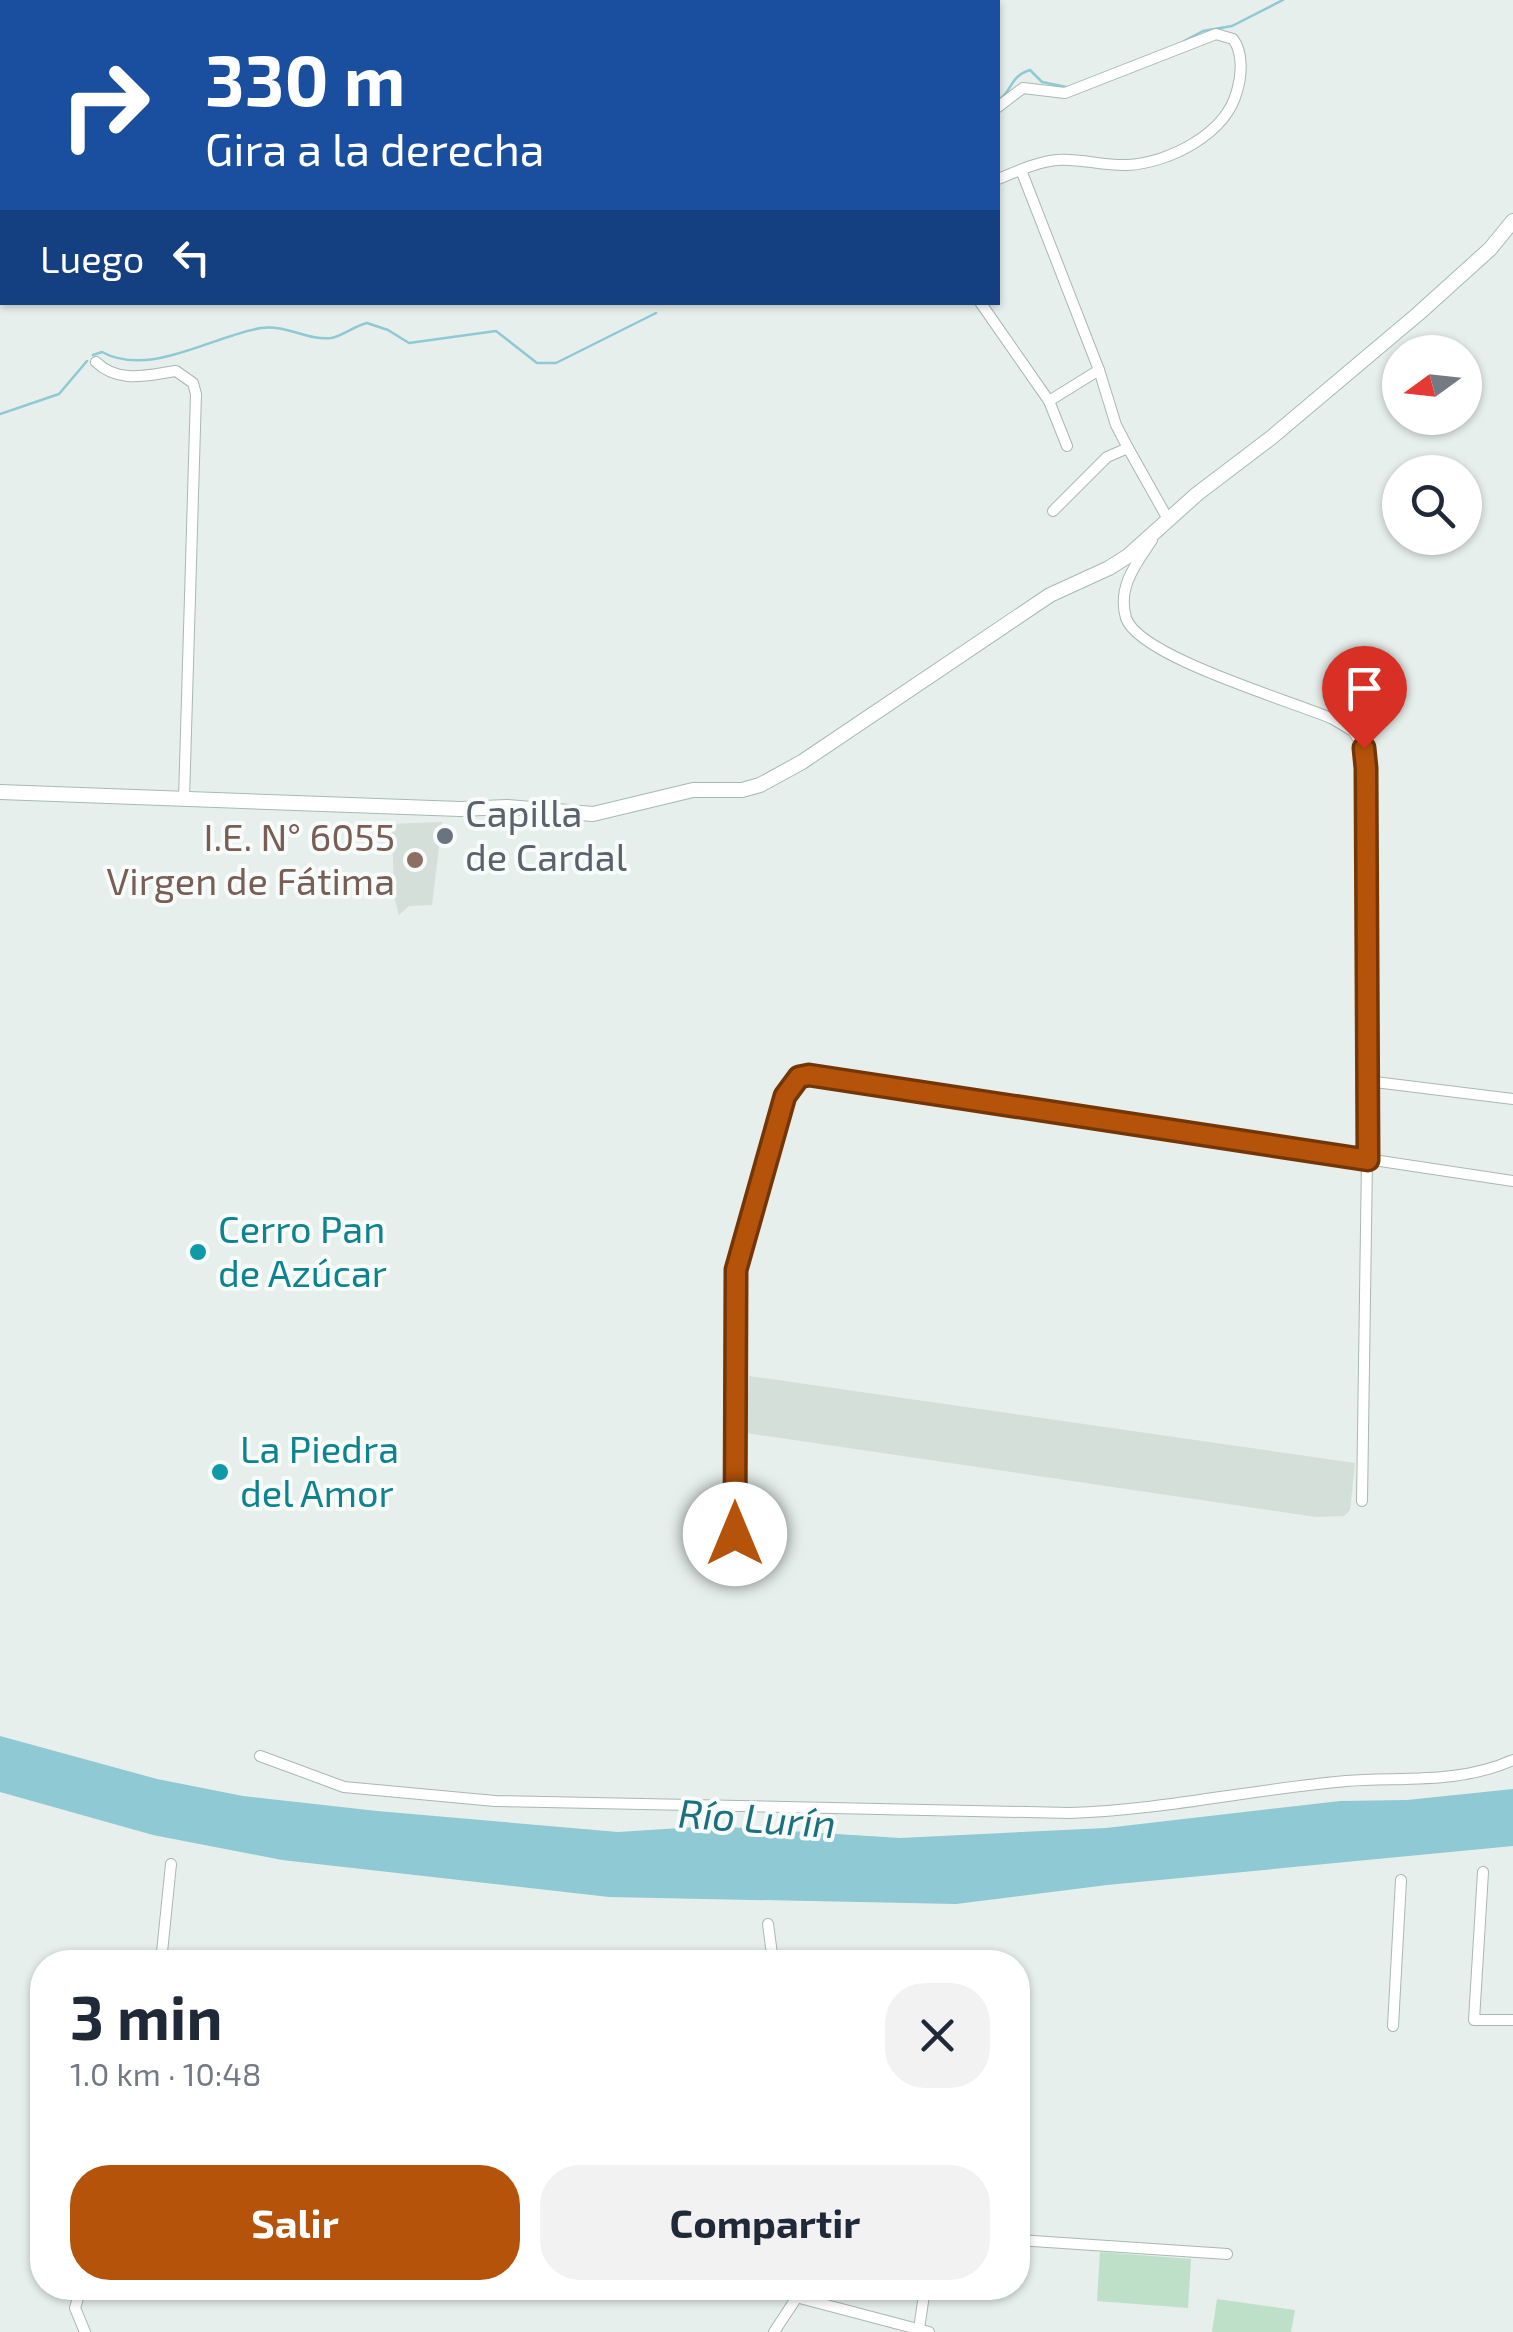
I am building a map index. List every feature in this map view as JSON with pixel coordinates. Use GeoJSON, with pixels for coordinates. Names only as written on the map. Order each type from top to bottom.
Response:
{"type":"FeatureCollection","features":[{"type":"Feature","properties":{"kind":"street"},"geometry":{"type":"LineString","coordinates":[[1000,105],[1023,88],[1065,93],[1216,34],[1237,42],[1240,84],[1234,103],[1215,126],[1191,144],[1148,162],[1125,165],[1053,160],[1000,178]]}},
{"type":"Feature","properties":{"kind":"street"},"geometry":{"type":"LineString","coordinates":[[1022,170],[1099,370],[1116,425],[1164,526]]}},
{"type":"Feature","properties":{"kind":"street"},"geometry":{"type":"LineString","coordinates":[[0,792],[460,809],[508,806],[579,815],[693,790],[742,790],[760,785],[802,762],[1050,595],[1110,568],[1418,314],[1490,249],[1513,221]]}},
{"type":"Feature","properties":{"kind":"street"},"geometry":{"type":"LineString","coordinates":[[982,305],[1048,402],[1067,446]]}},
{"type":"Feature","properties":{"kind":"street"},"geometry":{"type":"LineString","coordinates":[[96,362],[114,375],[127,377],[176,370],[193,383],[196,394],[184,799]]}},
{"type":"Feature","properties":{"kind":"street"},"geometry":{"type":"LineString","coordinates":[[1048,402],[1099,370]]}},
{"type":"Feature","properties":{"kind":"street"},"geometry":{"type":"LineString","coordinates":[[1053,511],[1107,457],[1128,448]]}},
{"type":"Feature","properties":{"kind":"street"},"geometry":{"type":"LineString","coordinates":[[1164,526],[1128,576],[1124,591],[1128,622],[1139,636],[1164,654],[1333,719],[1353,731],[1364,748],[1368,1160],[1362,1501]]}},
{"type":"Feature","properties":{"kind":"street"},"geometry":{"type":"LineString","coordinates":[[735,1534],[736,1270],[785,1096],[799,1077],[828,1078],[1513,1181]]}},
{"type":"Feature","properties":{"kind":"street"},"geometry":{"type":"LineString","coordinates":[[1367,1080],[1513,1099]]}},
{"type":"Feature","properties":{"kind":"street"},"geometry":{"type":"LineString","coordinates":[[260,1756],[344,1787],[495,1801],[1070,1813],[1156,1808],[1348,1781],[1446,1778],[1482,1772],[1513,1760]]}},
{"type":"Feature","properties":{"kind":"street"},"geometry":{"type":"LineString","coordinates":[[162,1950],[171,1864]]}},
{"type":"Feature","properties":{"kind":"street"},"geometry":{"type":"LineString","coordinates":[[1482,1872],[1474,2020],[1513,2020]]}},
{"type":"Feature","properties":{"kind":"street"},"geometry":{"type":"LineString","coordinates":[[1393,2026],[1402,1880]]}},
{"type":"Feature","properties":{"kind":"street"},"geometry":{"type":"LineString","coordinates":[[768,1924],[771,1950]]}},
{"type":"Feature","properties":{"kind":"street"},"geometry":{"type":"LineString","coordinates":[[1030,2241],[1227,2254]]}},
{"type":"Feature","properties":{"kind":"street"},"geometry":{"type":"LineString","coordinates":[[76,2300],[74,2308],[85,2332]]}},
{"type":"Feature","properties":{"kind":"street"},"geometry":{"type":"LineString","coordinates":[[774,2332],[795,2300]]}},
{"type":"Feature","properties":{"kind":"street"},"geometry":{"type":"LineString","coordinates":[[825,2300],[924,2331],[925,2300]]}},
{"type":"Feature","properties":{"kind":"shaded area","name":"I.E. N° 6055 Virgen de Fátima"},"geometry":{"type":"Polygon","coordinates":[[[442,822],[432,905],[409,906],[399,915],[394,896],[392,824],[442,822]]]}},
{"type":"Feature","properties":{"kind":"shaded area"},"geometry":{"type":"Polygon","coordinates":[[[749,1376],[1355,1463],[1350,1510],[1344,1516],[1316,1517],[746,1433],[749,1376]]]}},
{"type":"Feature","properties":{"kind":"green space"},"geometry":{"type":"Polygon","coordinates":[[[1100,2252],[1191,2259],[1188,2308],[1097,2301],[1100,2252]]]}},
{"type":"Feature","properties":{"kind":"green space"},"geometry":{"type":"Polygon","coordinates":[[[1217,2299],[1295,2310],[1291,2332],[1212,2332],[1217,2299]]]}},
{"type":"Feature","properties":{"kind":"water"},"geometry":{"type":"Polygon","coordinates":[[[0,1736],[157,1779],[243,1796],[618,1832],[712,1826],[900,1838],[1106,1828],[1340,1801],[1407,1800],[1513,1789],[1513,1846],[1107,1885],[956,1904],[609,1897],[282,1860],[153,1835],[0,1792],[0,1736]]]}},
{"type":"Feature","properties":{"kind":"waterway"},"geometry":{"type":"LineString","coordinates":[[1184,41],[1203,31],[1232,26],[1283,0]]}},
{"type":"Feature","properties":{"kind":"waterway"},"geometry":{"type":"LineString","coordinates":[[1000,98],[1018,77],[1030,70],[1042,82],[1066,87]]}},
{"type":"Feature","properties":{"kind":"waterway"},"geometry":{"type":"LineString","coordinates":[[93,355],[102,352],[121,359],[160,358],[261,328],[331,338],[367,323],[409,343],[496,331],[537,363],[556,363],[656,313]]}},
{"type":"Feature","properties":{"kind":"waterway"},"geometry":{"type":"LineString","coordinates":[[0,414],[59,394],[87,361]]}},
{"type":"Feature","properties":{"kind":"place","name":"Capilla de Cardal"},"geometry":{"type":"Point","coordinates":[445,836]}},
{"type":"Feature","properties":{"kind":"place","name":"I.E. N° 6055 Virgen de Fátima"},"geometry":{"type":"Point","coordinates":[415,860]}},
{"type":"Feature","properties":{"kind":"place","name":"Cerro Pan de Azúcar"},"geometry":{"type":"Point","coordinates":[198,1252]}},
{"type":"Feature","properties":{"kind":"place","name":"La Piedra del Amor"},"geometry":{"type":"Point","coordinates":[220,1472]}},
{"type":"Feature","properties":{"kind":"route"},"geometry":{"type":"LineString","coordinates":[[735,1534],[734,1284],[785,1096],[799,1077],[809,1075],[1368,1160],[1364,748]]}},
{"type":"Feature","properties":{"kind":"water label","name":"Río Lurín"},"geometry":{"type":"Point","coordinates":[757,1819]}}]}
